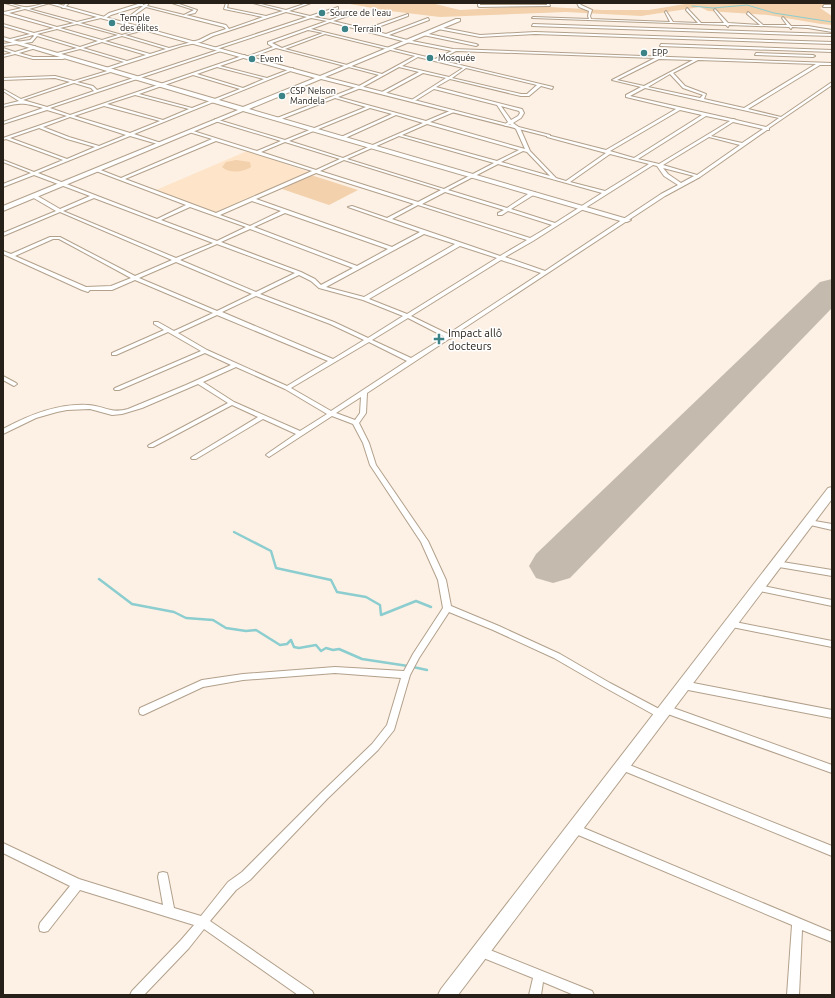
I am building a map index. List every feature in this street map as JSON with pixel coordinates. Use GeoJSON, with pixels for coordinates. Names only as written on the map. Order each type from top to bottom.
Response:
{"type":"FeatureCollection","features":[{"type":"Feature","properties":{"kind":"street"},"geometry":{"type":"LineString","coordinates":[[6,3],[170,49]]}},
{"type":"Feature","properties":{"kind":"street"},"geometry":{"type":"LineString","coordinates":[[4,13],[49,3],[55,4],[319,77],[453,112],[508,124],[518,128],[698,176]]}},
{"type":"Feature","properties":{"kind":"street"},"geometry":{"type":"LineString","coordinates":[[63,7],[68,3]]}},
{"type":"Feature","properties":{"kind":"street"},"geometry":{"type":"LineString","coordinates":[[174,3],[196,10],[184,15]]}},
{"type":"Feature","properties":{"kind":"street"},"geometry":{"type":"LineString","coordinates":[[227,3],[225,8],[266,18]]}},
{"type":"Feature","properties":{"kind":"street"},"geometry":{"type":"LineString","coordinates":[[254,3],[367,30],[406,42],[456,50],[832,64]]}},
{"type":"Feature","properties":{"kind":"street"},"geometry":{"type":"LineString","coordinates":[[3,106],[74,82],[94,77],[126,62],[195,43],[212,35],[310,3]]}},
{"type":"Feature","properties":{"kind":"street"},"geometry":{"type":"LineString","coordinates":[[479,3],[479,6],[549,6],[548,3]]}},
{"type":"Feature","properties":{"kind":"street"},"geometry":{"type":"LineString","coordinates":[[508,3],[526,5]]}},
{"type":"Feature","properties":{"kind":"street"},"geometry":{"type":"LineString","coordinates":[[578,3],[580,6],[591,11],[589,16],[590,19]]}},
{"type":"Feature","properties":{"kind":"street"},"geometry":{"type":"LineString","coordinates":[[11,40],[56,27],[102,17],[139,4],[147,4],[225,26],[228,30]]}},
{"type":"Feature","properties":{"kind":"street"},"geometry":{"type":"LineString","coordinates":[[127,24],[128,19],[147,4]]}},
{"type":"Feature","properties":{"kind":"street"},"geometry":{"type":"LineString","coordinates":[[526,5],[528,11]]}},
{"type":"Feature","properties":{"kind":"street"},"geometry":{"type":"LineString","coordinates":[[824,6],[832,6]]}},
{"type":"Feature","properties":{"kind":"street"},"geometry":{"type":"LineString","coordinates":[[216,48],[337,8]]}},
{"type":"Feature","properties":{"kind":"street"},"geometry":{"type":"LineString","coordinates":[[687,9],[700,23]]}},
{"type":"Feature","properties":{"kind":"street"},"geometry":{"type":"LineString","coordinates":[[715,10],[761,61]]}},
{"type":"Feature","properties":{"kind":"street"},"geometry":{"type":"LineString","coordinates":[[356,12],[270,43],[281,49],[383,75]]}},
{"type":"Feature","properties":{"kind":"street"},"geometry":{"type":"LineString","coordinates":[[666,12],[672,22]]}},
{"type":"Feature","properties":{"kind":"street"},"geometry":{"type":"LineString","coordinates":[[4,13],[150,55]]}},
{"type":"Feature","properties":{"kind":"street"},"geometry":{"type":"LineString","coordinates":[[748,13],[762,25]]}},
{"type":"Feature","properties":{"kind":"street"},"geometry":{"type":"LineString","coordinates":[[367,30],[407,15]]}},
{"type":"Feature","properties":{"kind":"street"},"geometry":{"type":"LineString","coordinates":[[535,33],[532,16],[816,26],[832,31]]}},
{"type":"Feature","properties":{"kind":"street"},"geometry":{"type":"LineString","coordinates":[[783,18],[800,42],[820,64]]}},
{"type":"Feature","properties":{"kind":"street"},"geometry":{"type":"LineString","coordinates":[[386,35],[428,19]]}},
{"type":"Feature","properties":{"kind":"street"},"geometry":{"type":"LineString","coordinates":[[3,209],[458,20]]}},
{"type":"Feature","properties":{"kind":"street"},"geometry":{"type":"LineString","coordinates":[[642,21],[652,36],[661,45],[668,57]]}},
{"type":"Feature","properties":{"kind":"street"},"geometry":{"type":"LineString","coordinates":[[3,25],[126,62]]}},
{"type":"Feature","properties":{"kind":"street"},"geometry":{"type":"LineString","coordinates":[[533,25],[832,35]]}},
{"type":"Feature","properties":{"kind":"street"},"geometry":{"type":"LineString","coordinates":[[438,28],[480,36],[535,33],[832,43]]}},
{"type":"Feature","properties":{"kind":"street"},"geometry":{"type":"LineString","coordinates":[[58,56],[79,47],[144,29]]}},
{"type":"Feature","properties":{"kind":"street"},"geometry":{"type":"LineString","coordinates":[[308,29],[552,88]]}},
{"type":"Feature","properties":{"kind":"street"},"geometry":{"type":"LineString","coordinates":[[281,49],[325,33]]}},
{"type":"Feature","properties":{"kind":"street"},"geometry":{"type":"LineString","coordinates":[[30,43],[36,36],[33,34]]}},
{"type":"Feature","properties":{"kind":"street"},"geometry":{"type":"LineString","coordinates":[[424,34],[476,45]]}},
{"type":"Feature","properties":{"kind":"street"},"geometry":{"type":"LineString","coordinates":[[3,38],[22,43]]}},
{"type":"Feature","properties":{"kind":"street"},"geometry":{"type":"LineString","coordinates":[[3,45],[12,43],[30,43],[35,47],[58,56],[73,58]]}},
{"type":"Feature","properties":{"kind":"street"},"geometry":{"type":"LineString","coordinates":[[661,45],[832,52]]}},
{"type":"Feature","properties":{"kind":"street"},"geometry":{"type":"LineString","coordinates":[[3,56],[35,47]]}},
{"type":"Feature","properties":{"kind":"street"},"geometry":{"type":"LineString","coordinates":[[5,139],[276,47]]}},
{"type":"Feature","properties":{"kind":"street"},"geometry":{"type":"LineString","coordinates":[[3,49],[34,58],[58,56],[73,58],[313,130],[627,220]]}},
{"type":"Feature","properties":{"kind":"street"},"geometry":{"type":"LineString","coordinates":[[3,122],[222,50]]}},
{"type":"Feature","properties":{"kind":"street"},"geometry":{"type":"LineString","coordinates":[[435,60],[456,50]]}},
{"type":"Feature","properties":{"kind":"street"},"geometry":{"type":"LineString","coordinates":[[146,54],[154,54]]}},
{"type":"Feature","properties":{"kind":"street"},"geometry":{"type":"LineString","coordinates":[[756,54],[813,56]]}},
{"type":"Feature","properties":{"kind":"street"},"geometry":{"type":"LineString","coordinates":[[278,119],[360,87],[418,56]]}},
{"type":"Feature","properties":{"kind":"street"},"geometry":{"type":"LineString","coordinates":[[726,56],[731,60]]}},
{"type":"Feature","properties":{"kind":"street"},"geometry":{"type":"LineString","coordinates":[[660,57],[614,80],[782,118]]}},
{"type":"Feature","properties":{"kind":"street"},"geometry":{"type":"LineString","coordinates":[[699,58],[627,96],[768,129]]}},
{"type":"Feature","properties":{"kind":"street"},"geometry":{"type":"LineString","coordinates":[[744,110],[820,64]]}},
{"type":"Feature","properties":{"kind":"street"},"geometry":{"type":"LineString","coordinates":[[218,66],[268,79]]}},
{"type":"Feature","properties":{"kind":"street"},"geometry":{"type":"LineString","coordinates":[[399,66],[525,96],[540,85]]}},
{"type":"Feature","properties":{"kind":"street"},"geometry":{"type":"LineString","coordinates":[[412,101],[465,68]]}},
{"type":"Feature","properties":{"kind":"street"},"geometry":{"type":"LineString","coordinates":[[3,186],[292,69]]}},
{"type":"Feature","properties":{"kind":"street"},"geometry":{"type":"LineString","coordinates":[[383,93],[423,71]]}},
{"type":"Feature","properties":{"kind":"street"},"geometry":{"type":"LineString","coordinates":[[671,73],[684,87],[705,95],[701,100]]}},
{"type":"Feature","properties":{"kind":"street"},"geometry":{"type":"LineString","coordinates":[[194,74],[244,89]]}},
{"type":"Feature","properties":{"kind":"street"},"geometry":{"type":"LineString","coordinates":[[3,79],[55,77],[92,86],[96,91]]}},
{"type":"Feature","properties":{"kind":"street"},"geometry":{"type":"LineString","coordinates":[[269,455],[681,184],[698,176],[832,84]]}},
{"type":"Feature","properties":{"kind":"street"},"geometry":{"type":"LineString","coordinates":[[434,88],[521,110],[522,113],[520,117],[508,124]]}},
{"type":"Feature","properties":{"kind":"street"},"geometry":{"type":"LineString","coordinates":[[3,90],[20,101]]}},
{"type":"Feature","properties":{"kind":"street"},"geometry":{"type":"LineString","coordinates":[[136,94],[192,110]]}},
{"type":"Feature","properties":{"kind":"street"},"geometry":{"type":"LineString","coordinates":[[335,97],[528,151]]}},
{"type":"Feature","properties":{"kind":"street"},"geometry":{"type":"LineString","coordinates":[[3,101],[20,101],[47,108],[160,144]]}},
{"type":"Feature","properties":{"kind":"street"},"geometry":{"type":"LineString","coordinates":[[498,104],[508,124]]}},
{"type":"Feature","properties":{"kind":"street"},"geometry":{"type":"LineString","coordinates":[[105,105],[163,121]]}},
{"type":"Feature","properties":{"kind":"street"},"geometry":{"type":"LineString","coordinates":[[258,152],[369,107]]}},
{"type":"Feature","properties":{"kind":"street"},"geometry":{"type":"LineString","coordinates":[[567,182],[608,152],[680,108]]}},
{"type":"Feature","properties":{"kind":"street"},"geometry":{"type":"LineString","coordinates":[[216,214],[453,112]]}},
{"type":"Feature","properties":{"kind":"street"},"geometry":{"type":"LineString","coordinates":[[342,138],[395,114]]}},
{"type":"Feature","properties":{"kind":"street"},"geometry":{"type":"LineString","coordinates":[[635,159],[706,114]]}},
{"type":"Feature","properties":{"kind":"street"},"geometry":{"type":"LineString","coordinates":[[216,120],[555,224]]}},
{"type":"Feature","properties":{"kind":"street"},"geometry":{"type":"LineString","coordinates":[[659,166],[734,120]]}},
{"type":"Feature","properties":{"kind":"street"},"geometry":{"type":"LineString","coordinates":[[40,127],[68,138],[99,147]]}},
{"type":"Feature","properties":{"kind":"street"},"geometry":{"type":"LineString","coordinates":[[518,128],[528,151],[555,179]]}},
{"type":"Feature","properties":{"kind":"street"},"geometry":{"type":"LineString","coordinates":[[190,131],[531,240]]}},
{"type":"Feature","properties":{"kind":"street"},"geometry":{"type":"LineString","coordinates":[[399,135],[606,193]]}},
{"type":"Feature","properties":{"kind":"street"},"geometry":{"type":"LineString","coordinates":[[708,136],[744,145]]}},
{"type":"Feature","properties":{"kind":"street"},"geometry":{"type":"LineString","coordinates":[[5,139],[67,160]]}},
{"type":"Feature","properties":{"kind":"street"},"geometry":{"type":"LineString","coordinates":[[122,180],[216,139]]}},
{"type":"Feature","properties":{"kind":"street"},"geometry":{"type":"LineString","coordinates":[[387,220],[522,150]]}},
{"type":"Feature","properties":{"kind":"street"},"geometry":{"type":"LineString","coordinates":[[3,160],[92,197],[299,273],[313,280],[321,288],[365,299],[406,315],[450,336]]}},
{"type":"Feature","properties":{"kind":"street"},"geometry":{"type":"LineString","coordinates":[[287,388],[367,341],[406,315],[531,240],[652,164]]}},
{"type":"Feature","properties":{"kind":"street"},"geometry":{"type":"LineString","coordinates":[[659,166],[671,179],[681,184]]}},
{"type":"Feature","properties":{"kind":"street"},"geometry":{"type":"LineString","coordinates":[[97,170],[358,268]]}},
{"type":"Feature","properties":{"kind":"street"},"geometry":{"type":"LineString","coordinates":[[500,214],[533,193]]}},
{"type":"Feature","properties":{"kind":"street"},"geometry":{"type":"LineString","coordinates":[[34,196],[60,211],[256,294],[332,323],[359,335],[367,341],[412,361]]}},
{"type":"Feature","properties":{"kind":"street"},"geometry":{"type":"LineString","coordinates":[[3,235],[92,197]]}},
{"type":"Feature","properties":{"kind":"street"},"geometry":{"type":"LineString","coordinates":[[251,199],[392,249]]}},
{"type":"Feature","properties":{"kind":"street"},"geometry":{"type":"LineString","coordinates":[[158,220],[190,205]]}},
{"type":"Feature","properties":{"kind":"street"},"geometry":{"type":"LineString","coordinates":[[350,207],[546,273]]}},
{"type":"Feature","properties":{"kind":"street"},"geometry":{"type":"LineString","coordinates":[[84,289],[112,288],[250,228],[285,211]]}},
{"type":"Feature","properties":{"kind":"street"},"geometry":{"type":"LineString","coordinates":[[321,288],[424,232]]}},
{"type":"Feature","properties":{"kind":"street"},"geometry":{"type":"LineString","coordinates":[[13,255],[52,238],[60,238],[135,278],[333,361]]}},
{"type":"Feature","properties":{"kind":"street"},"geometry":{"type":"LineString","coordinates":[[365,299],[459,244]]}},
{"type":"Feature","properties":{"kind":"street"},"geometry":{"type":"LineString","coordinates":[[3,252],[13,255],[69,283],[90,291]]}},
{"type":"Feature","properties":{"kind":"street"},"geometry":{"type":"LineString","coordinates":[[176,333],[218,314],[299,273]]}},
{"type":"Feature","properties":{"kind":"street"},"geometry":{"type":"LineString","coordinates":[[136,995],[185,944],[232,886],[246,876],[329,791],[375,747],[391,727],[406,675],[416,656],[447,608],[442,580],[424,541],[373,465],[366,443],[356,423],[332,414],[287,388],[205,351],[176,333],[156,323]]}},
{"type":"Feature","properties":{"kind":"street"},"geometry":{"type":"LineString","coordinates":[[114,354],[169,330]]}},
{"type":"Feature","properties":{"kind":"street"},"geometry":{"type":"LineString","coordinates":[[117,389],[205,351]]}},
{"type":"Feature","properties":{"kind":"street"},"geometry":{"type":"LineString","coordinates":[[3,432],[16,425],[49,412],[90,407],[113,413],[122,412],[199,382],[235,365]]}},
{"type":"Feature","properties":{"kind":"street"},"geometry":{"type":"LineString","coordinates":[[3,378],[14,384]]}},
{"type":"Feature","properties":{"kind":"street"},"geometry":{"type":"LineString","coordinates":[[199,382],[232,403],[301,434]]}},
{"type":"Feature","properties":{"kind":"street"},"geometry":{"type":"LineString","coordinates":[[356,423],[362,418],[364,393]]}},
{"type":"Feature","properties":{"kind":"street"},"geometry":{"type":"LineString","coordinates":[[151,446],[232,403]]}},
{"type":"Feature","properties":{"kind":"street"},"geometry":{"type":"LineString","coordinates":[[194,458],[262,417]]}},
{"type":"Feature","properties":{"kind":"street"},"geometry":{"type":"LineString","coordinates":[[447,995],[831,494]]}},
{"type":"Feature","properties":{"kind":"street"},"geometry":{"type":"LineString","coordinates":[[809,522],[832,527]]}},
{"type":"Feature","properties":{"kind":"street"},"geometry":{"type":"LineString","coordinates":[[776,564],[832,574]]}},
{"type":"Feature","properties":{"kind":"street"},"geometry":{"type":"LineString","coordinates":[[758,588],[832,603]]}},
{"type":"Feature","properties":{"kind":"street"},"geometry":{"type":"LineString","coordinates":[[447,608],[496,628],[557,656],[607,685],[663,712],[832,769]]}},
{"type":"Feature","properties":{"kind":"street"},"geometry":{"type":"LineString","coordinates":[[730,624],[832,644]]}},
{"type":"Feature","properties":{"kind":"street"},"geometry":{"type":"LineString","coordinates":[[143,711],[202,684],[243,677],[335,670],[406,675]]}},
{"type":"Feature","properties":{"kind":"street"},"geometry":{"type":"LineString","coordinates":[[684,685],[832,714]]}},
{"type":"Feature","properties":{"kind":"street"},"geometry":{"type":"LineString","coordinates":[[622,766],[832,851]]}},
{"type":"Feature","properties":{"kind":"street"},"geometry":{"type":"LineString","coordinates":[[574,829],[832,937]]}},
{"type":"Feature","properties":{"kind":"street"},"geometry":{"type":"LineString","coordinates":[[3,848],[78,884],[202,922],[308,995]]}},
{"type":"Feature","properties":{"kind":"street"},"geometry":{"type":"LineString","coordinates":[[163,877],[170,911]]}},
{"type":"Feature","properties":{"kind":"street"},"geometry":{"type":"LineString","coordinates":[[44,927],[78,884]]}},
{"type":"Feature","properties":{"kind":"street"},"geometry":{"type":"LineString","coordinates":[[794,995],[798,923]]}},
{"type":"Feature","properties":{"kind":"street"},"geometry":{"type":"LineString","coordinates":[[480,951],[588,995]]}},
{"type":"Feature","properties":{"kind":"street"},"geometry":{"type":"LineString","coordinates":[[534,995],[539,976]]}},
{"type":"Feature","properties":{"kind":"shaded area"},"geometry":{"type":"Polygon","coordinates":[[[344,3],[431,3],[460,10],[532,6],[602,10],[649,10],[691,3],[831,3],[820,8],[832,16],[832,25],[768,15],[708,11],[700,7],[641,16],[566,12],[440,17],[390,11],[344,3]]]}},
{"type":"Feature","properties":{"kind":"shaded area"},"geometry":{"type":"Polygon","coordinates":[[[247,151],[309,172],[216,212],[156,190],[247,151]]]}},
{"type":"Feature","properties":{"kind":"shaded area"},"geometry":{"type":"Polygon","coordinates":[[[236,160],[250,162],[251,167],[236,172],[228,171],[222,167],[226,162],[236,160]]]}},
{"type":"Feature","properties":{"kind":"shaded area"},"geometry":{"type":"Polygon","coordinates":[[[311,175],[358,190],[329,205],[282,189],[311,175]]]}},
{"type":"Feature","properties":{"kind":"waterway"},"geometry":{"type":"LineString","coordinates":[[692,6],[713,8],[747,5],[774,13],[832,22]]}},
{"type":"Feature","properties":{"kind":"waterway"},"geometry":{"type":"LineString","coordinates":[[234,532],[271,551],[276,568],[331,580],[337,592],[366,597],[380,605],[381,615],[416,601],[431,607]]}},
{"type":"Feature","properties":{"kind":"waterway"},"geometry":{"type":"LineString","coordinates":[[99,579],[132,604],[174,612],[186,618],[213,620],[226,628],[246,631],[256,630],[280,645],[287,644],[291,640],[294,647],[299,648],[316,645],[321,651],[326,648],[333,650],[339,649],[362,659],[408,666]]}},
{"type":"Feature","properties":{"kind":"waterway"},"geometry":{"type":"LineString","coordinates":[[413,667],[427,670]]}},
{"type":"Feature","properties":{"kind":"runway"},"geometry":{"type":"LineString","coordinates":[[553,566],[832,289]]}},
{"type":"Feature","properties":{"kind":"place","name":"Source de l'eau"},"geometry":{"type":"Point","coordinates":[322,13]}},
{"type":"Feature","properties":{"kind":"place","name":"Temple des élites"},"geometry":{"type":"Point","coordinates":[112,23]}},
{"type":"Feature","properties":{"kind":"place","name":"Terrain"},"geometry":{"type":"Point","coordinates":[345,29]}},
{"type":"Feature","properties":{"kind":"place","name":"EPP"},"geometry":{"type":"Point","coordinates":[644,53]}},
{"type":"Feature","properties":{"kind":"place","name":"Mosquée"},"geometry":{"type":"Point","coordinates":[430,58]}},
{"type":"Feature","properties":{"kind":"place","name":"Event"},"geometry":{"type":"Point","coordinates":[252,59]}},
{"type":"Feature","properties":{"kind":"place","name":"CSP Nelson Mandela"},"geometry":{"type":"Point","coordinates":[282,96]}},
{"type":"Feature","properties":{"kind":"place","name":"Impact allô docteurs"},"geometry":{"type":"Point","coordinates":[439,339]}}]}
